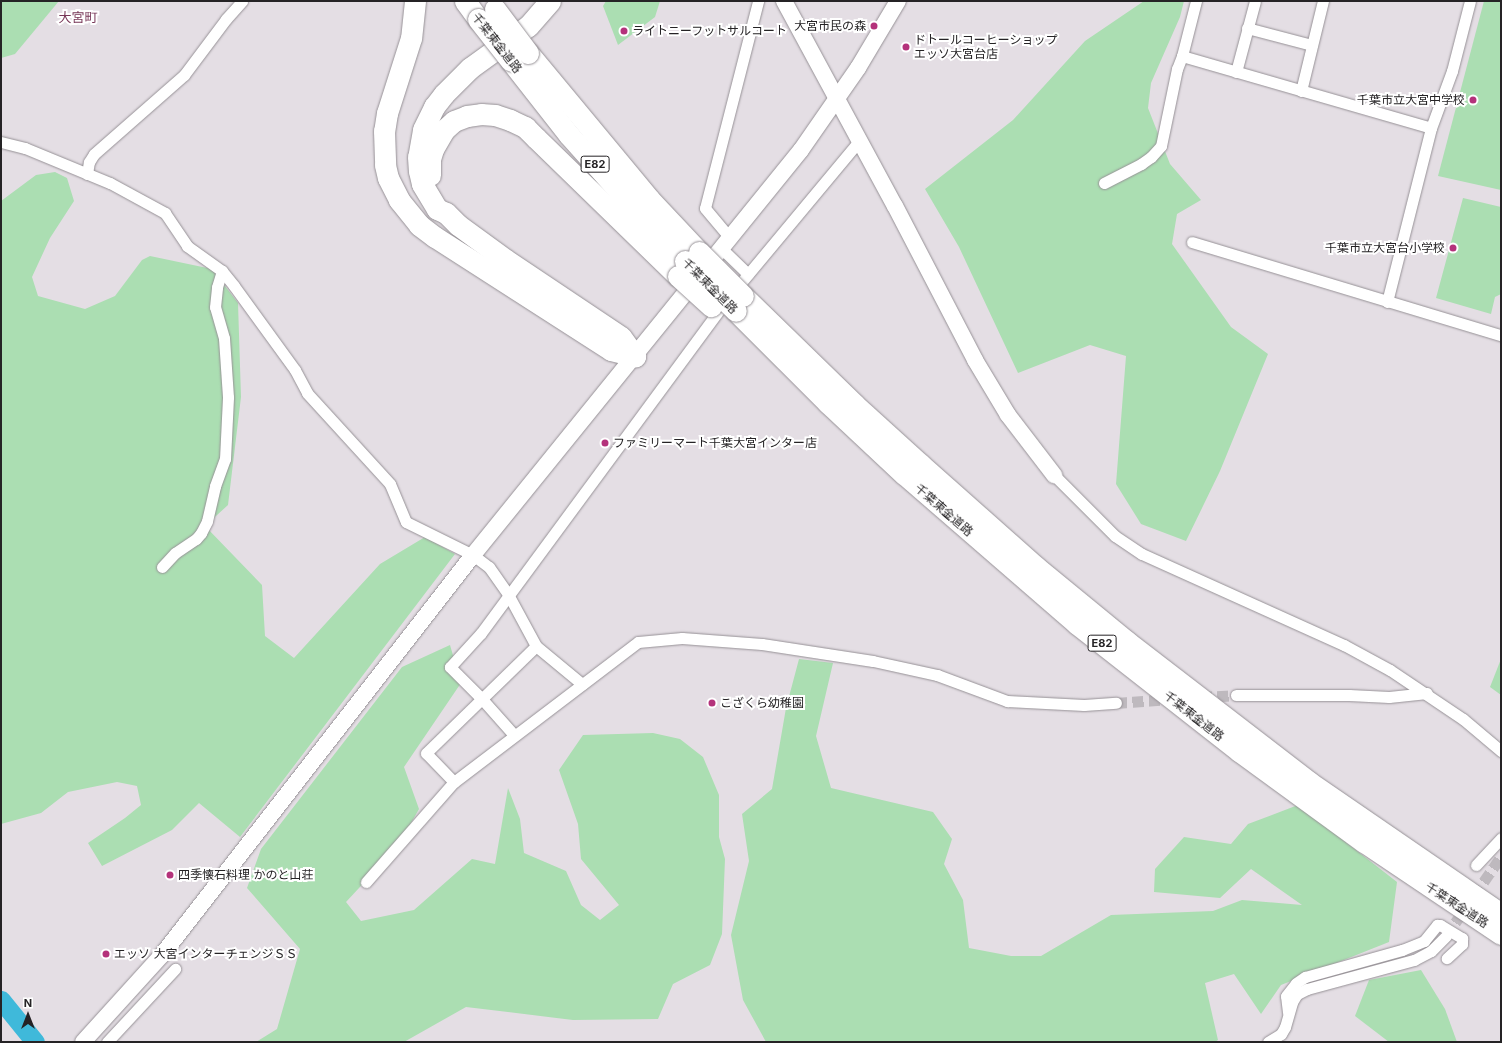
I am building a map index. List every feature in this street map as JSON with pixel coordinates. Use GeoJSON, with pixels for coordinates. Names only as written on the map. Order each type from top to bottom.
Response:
{"type":"FeatureCollection","features":[{"type":"Feature","properties":{"kind":"highway"},"geometry":{"type":"LineString","coordinates":[[415,1],[410,38],[387,113],[384,151],[388,178],[399,200],[419,225],[435,237],[610,350],[635,356]]}},
{"type":"Feature","properties":{"kind":"highway","name":"千葉東金道路"},"geometry":{"type":"LineString","coordinates":[[466,1],[487,9],[520,57],[569,135],[639,214],[735,309],[809,394],[828,403],[904,474],[1007,565],[1195,718],[1364,842],[1501,934]]}},
{"type":"Feature","properties":{"kind":"highway"},"geometry":{"type":"LineString","coordinates":[[435,237],[414,197],[408,177],[407,149],[413,120],[428,93],[454,66],[524,11],[533,1]]}},
{"type":"Feature","properties":{"kind":"highway"},"geometry":{"type":"LineString","coordinates":[[550,1],[528,26],[470,68],[455,81],[441,98],[428,118],[420,143],[419,171],[422,184],[437,208],[446,213],[458,225],[506,260],[621,337],[635,356]]}},
{"type":"Feature","properties":{"kind":"highway"},"geometry":{"type":"LineString","coordinates":[[446,213],[433,184],[430,172],[430,159],[436,143],[444,130],[454,121],[467,116],[481,114],[495,115],[510,120],[524,128],[688,263],[735,309]]}},
{"type":"Feature","properties":{"kind":"highway","name":"千葉東金道路"},"geometry":{"type":"LineString","coordinates":[[735,309],[856,405],[953,494],[1036,567],[1126,641],[1309,782],[1501,914]]}},
{"type":"Feature","properties":{"kind":"street"},"geometry":{"type":"LineString","coordinates":[[88,174],[89,162],[94,154],[184,75],[226,19],[242,1]]}},
{"type":"Feature","properties":{"kind":"street"},"geometry":{"type":"LineString","coordinates":[[748,274],[726,243],[705,208],[758,1]]}},
{"type":"Feature","properties":{"kind":"street"},"geometry":{"type":"LineString","coordinates":[[784,1],[837,98],[975,360],[1008,415],[1054,475],[1115,536],[1142,554],[1344,645],[1390,670],[1463,720],[1501,751]]}},
{"type":"Feature","properties":{"kind":"street"},"geometry":{"type":"LineString","coordinates":[[175,969],[107,1042],[88,1037],[157,960],[473,555],[801,150],[884,27],[898,1]]}},
{"type":"Feature","properties":{"kind":"street"},"geometry":{"type":"LineString","coordinates":[[1104,183],[1141,164],[1151,157],[1161,146],[1177,69],[1182,56],[1196,1]]}},
{"type":"Feature","properties":{"kind":"street"},"geometry":{"type":"LineString","coordinates":[[1236,72],[1255,1]]}},
{"type":"Feature","properties":{"kind":"street"},"geometry":{"type":"LineString","coordinates":[[1301,91],[1322,1]]}},
{"type":"Feature","properties":{"kind":"street"},"geometry":{"type":"LineString","coordinates":[[1387,302],[1431,128],[1452,71],[1470,1]]}},
{"type":"Feature","properties":{"kind":"street"},"geometry":{"type":"LineString","coordinates":[[1247,28],[1312,45]]}},
{"type":"Feature","properties":{"kind":"street"},"geometry":{"type":"LineString","coordinates":[[1182,56],[1431,128]]}},
{"type":"Feature","properties":{"kind":"street"},"geometry":{"type":"LineString","coordinates":[[514,735],[481,698],[450,667],[481,633],[509,596],[712,319],[859,141]]}},
{"type":"Feature","properties":{"kind":"street"},"geometry":{"type":"LineString","coordinates":[[1,142],[25,148],[110,183],[165,213],[187,246],[222,271],[295,370],[307,393],[390,484],[406,522],[473,555],[489,567],[509,596],[536,646],[582,684]]}},
{"type":"Feature","properties":{"kind":"street"},"geometry":{"type":"LineString","coordinates":[[1192,242],[1387,302],[1501,335]]}},
{"type":"Feature","properties":{"kind":"street"},"geometry":{"type":"LineString","coordinates":[[162,567],[175,552],[201,533],[207,520],[215,486],[225,458],[228,397],[224,338],[215,307],[217,287],[222,271]]}},
{"type":"Feature","properties":{"kind":"street"},"geometry":{"type":"LineString","coordinates":[[366,882],[454,782],[638,642],[682,638],[762,644],[873,661],[937,675],[1007,701],[1084,705],[1116,703]]}},
{"type":"Feature","properties":{"kind":"street"},"geometry":{"type":"LineString","coordinates":[[454,782],[426,753],[536,646]]}},
{"type":"Feature","properties":{"kind":"street"},"geometry":{"type":"LineString","coordinates":[[1236,694],[1349,694],[1389,697],[1427,694]]}},
{"type":"Feature","properties":{"kind":"street"},"geometry":{"type":"LineString","coordinates":[[1476,865],[1501,838]]}},
{"type":"Feature","properties":{"kind":"street"},"geometry":{"type":"LineString","coordinates":[[1288,1012],[1286,996],[1296,983],[1305,977],[1402,950],[1424,941],[1437,925],[1440,925],[1462,938],[1462,944],[1447,958]]}},
{"type":"Feature","properties":{"kind":"street"},"geometry":{"type":"LineString","coordinates":[[1268,1042],[1280,1034],[1285,1027],[1288,1012],[1292,1002],[1298,994],[1307,989],[1414,960],[1431,951],[1446,936]]}},
{"type":"Feature","properties":{"kind":"street"},"geometry":{"type":"LineString","coordinates":[[157,960],[167,978]]}},
{"type":"Feature","properties":{"kind":"green space"},"geometry":{"type":"Polygon","coordinates":[[[1,1],[59,1],[15,54],[1,58],[1,1]]]}},
{"type":"Feature","properties":{"kind":"green space","name":"ライトニーフットサルコート"},"geometry":{"type":"Polygon","coordinates":[[[606,1],[660,1],[655,17],[618,45],[603,6],[606,1]]]}},
{"type":"Feature","properties":{"kind":"green space"},"geometry":{"type":"Polygon","coordinates":[[[1144,1],[1184,1],[1180,17],[1151,83],[1148,108],[1170,164],[1201,200],[1177,214],[1172,244],[1231,327],[1268,354],[1220,471],[1186,541],[1141,524],[1116,484],[1126,356],[1090,345],[1018,373],[959,247],[925,189],[1013,120],[1085,41],[1144,1]]]}},
{"type":"Feature","properties":{"kind":"green space","name":"千葉市立大宮中学校"},"geometry":{"type":"Polygon","coordinates":[[[1484,1],[1501,1],[1501,190],[1438,176],[1484,1]]]}},
{"type":"Feature","properties":{"kind":"green space"},"geometry":{"type":"Polygon","coordinates":[[[55,172],[67,178],[74,201],[50,238],[32,277],[38,296],[85,309],[115,296],[142,260],[150,256],[212,269],[238,303],[241,397],[228,505],[205,526],[262,585],[265,636],[294,658],[380,564],[425,537],[455,554],[240,837],[199,803],[172,830],[102,866],[88,843],[125,818],[141,805],[137,786],[117,782],[68,792],[41,813],[1,824],[1,201],[36,175],[55,172]]]}},
{"type":"Feature","properties":{"kind":"green space"},"geometry":{"type":"Polygon","coordinates":[[[1463,198],[1501,207],[1501,294],[1495,297],[1491,314],[1436,298],[1463,198]]]}},
{"type":"Feature","properties":{"kind":"green space"},"geometry":{"type":"Polygon","coordinates":[[[450,645],[461,683],[404,767],[419,809],[398,846],[346,902],[361,921],[414,910],[472,859],[495,864],[508,788],[520,819],[524,853],[566,871],[581,905],[600,920],[619,905],[581,859],[578,824],[559,770],[583,735],[653,733],[680,739],[703,757],[719,795],[719,837],[725,859],[722,934],[710,965],[673,984],[658,1019],[573,1020],[466,1007],[404,1042],[256,1042],[277,1029],[300,949],[247,888],[261,849],[402,667],[450,645]]]}},
{"type":"Feature","properties":{"kind":"green space"},"geometry":{"type":"Polygon","coordinates":[[[799,659],[833,663],[816,736],[831,788],[933,812],[952,839],[944,864],[963,900],[969,948],[1011,956],[1041,956],[1111,915],[1213,911],[1242,900],[1302,905],[1251,869],[1220,898],[1154,892],[1155,869],[1184,837],[1231,844],[1248,824],[1298,805],[1397,882],[1389,942],[1281,985],[1261,1014],[1234,974],[1205,983],[1218,1040],[1215,1042],[766,1042],[743,1000],[731,935],[749,861],[742,814],[772,789],[786,708],[799,659]]]}},
{"type":"Feature","properties":{"kind":"green space"},"geometry":{"type":"Polygon","coordinates":[[[1501,659],[1501,695],[1490,687],[1501,659]]]}},
{"type":"Feature","properties":{"kind":"green space"},"geometry":{"type":"Polygon","coordinates":[[[1421,970],[1445,1009],[1457,1042],[1389,1042],[1355,1016],[1369,980],[1421,970]]]}},
{"type":"Feature","properties":{"kind":"waterway"},"geometry":{"type":"LineString","coordinates":[[1,1000],[35,1042]]}},
{"type":"Feature","properties":{"kind":"tunnel"},"geometry":{"type":"LineString","coordinates":[[1201,697],[1236,695]]}},
{"type":"Feature","properties":{"kind":"tunnel"},"geometry":{"type":"LineString","coordinates":[[1116,703],[1171,699]]}},
{"type":"Feature","properties":{"kind":"tunnel"},"geometry":{"type":"LineString","coordinates":[[1446,936],[1501,857]]}},
{"type":"Feature","properties":{"kind":"place","name":"大宮市民の森"},"geometry":{"type":"Point","coordinates":[874,26]}},
{"type":"Feature","properties":{"kind":"place","name":"ライトニーフットサルコート"},"geometry":{"type":"Point","coordinates":[624,31]}},
{"type":"Feature","properties":{"kind":"place","name":"ドトールコーヒーショップ エッソ大宮台店"},"geometry":{"type":"Point","coordinates":[906,47]}},
{"type":"Feature","properties":{"kind":"place","name":"千葉市立大宮中学校"},"geometry":{"type":"Point","coordinates":[1473,100]}},
{"type":"Feature","properties":{"kind":"place","name":"千葉市立大宮台小学校"},"geometry":{"type":"Point","coordinates":[1453,248]}},
{"type":"Feature","properties":{"kind":"place","name":"ファミリーマート千葉大宮インター店"},"geometry":{"type":"Point","coordinates":[605,443]}},
{"type":"Feature","properties":{"kind":"place","name":"こざくら幼稚園"},"geometry":{"type":"Point","coordinates":[712,703]}},
{"type":"Feature","properties":{"kind":"place","name":"四季懐石料理 かのと山荘"},"geometry":{"type":"Point","coordinates":[170,875]}},
{"type":"Feature","properties":{"kind":"place","name":"エッソ 大宮インターチェンジＳＳ"},"geometry":{"type":"Point","coordinates":[106,954]}},
{"type":"Feature","properties":{"kind":"district","name":"大宮町"},"geometry":{"type":"Point","coordinates":[78,17]}}]}
